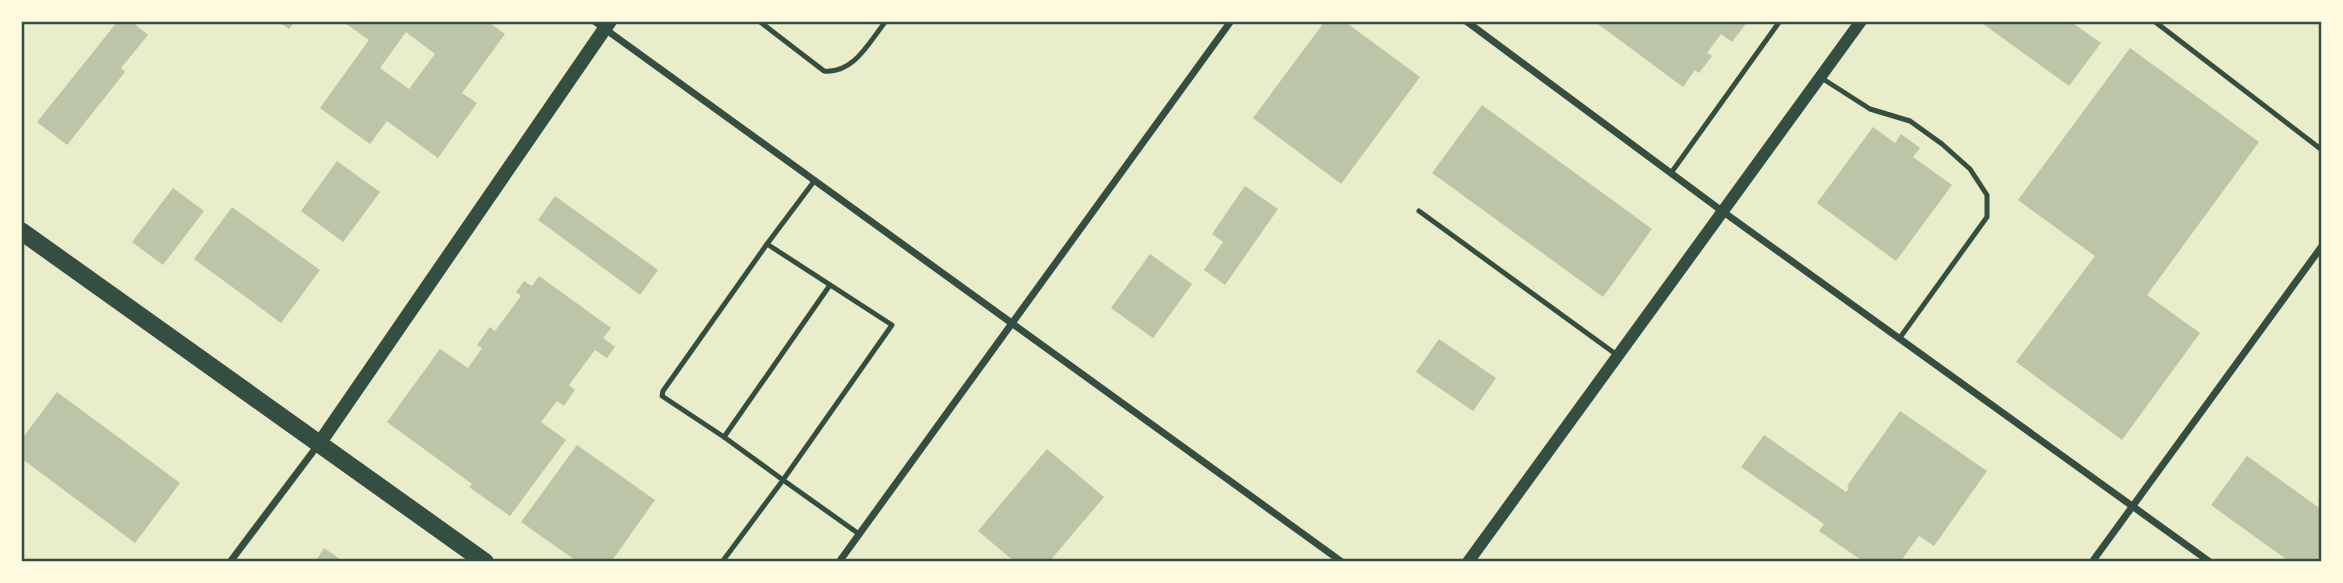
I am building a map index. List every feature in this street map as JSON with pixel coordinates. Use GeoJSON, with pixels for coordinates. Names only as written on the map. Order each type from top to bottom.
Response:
{"type":"FeatureCollection","features":[{"type":"Feature","properties":{"kind":"main road"},"geometry":{"type":"LineString","coordinates":[[319,444],[603,24]]}},
{"type":"Feature","properties":{"kind":"main road"},"geometry":{"type":"LineString","coordinates":[[21,231],[485,562]]}},
{"type":"Feature","properties":{"kind":"street"},"geometry":{"type":"LineString","coordinates":[[839,562],[1231,21]]}},
{"type":"Feature","properties":{"kind":"street"},"geometry":{"type":"LineString","coordinates":[[1466,21],[1722,211],[2210,562]]}},
{"type":"Feature","properties":{"kind":"street"},"geometry":{"type":"LineString","coordinates":[[1468,562],[1861,21]]}},
{"type":"Feature","properties":{"kind":"street"},"geometry":{"type":"LineString","coordinates":[[603,24],[1342,562]]}},
{"type":"Feature","properties":{"kind":"street"},"geometry":{"type":"LineString","coordinates":[[2092,562],[2322,246]]}},
{"type":"Feature","properties":{"kind":"street"},"geometry":{"type":"LineString","coordinates":[[230,562],[319,444]]}},
{"type":"Feature","properties":{"kind":"lane"},"geometry":{"type":"LineString","coordinates":[[759,21],[824,71],[837,72],[852,65],[886,21]]}},
{"type":"Feature","properties":{"kind":"lane"},"geometry":{"type":"LineString","coordinates":[[1671,173],[1780,21]]}},
{"type":"Feature","properties":{"kind":"lane"},"geometry":{"type":"LineString","coordinates":[[2154,21],[2322,150]]}},
{"type":"Feature","properties":{"kind":"lane"},"geometry":{"type":"LineString","coordinates":[[1820,77],[1870,109],[1910,121],[1970,169],[1987,195],[1986,217],[1899,339]]}},
{"type":"Feature","properties":{"kind":"lane"},"geometry":{"type":"LineString","coordinates":[[815,180],[767,244],[662,396],[859,534]]}},
{"type":"Feature","properties":{"kind":"lane"},"geometry":{"type":"LineString","coordinates":[[1419,211],[1617,356]]}},
{"type":"Feature","properties":{"kind":"lane"},"geometry":{"type":"LineString","coordinates":[[722,562],[891,325],[767,244]]}},
{"type":"Feature","properties":{"kind":"lane"},"geometry":{"type":"LineString","coordinates":[[724,437],[830,285]]}},
{"type":"Feature","properties":{"kind":"building"},"geometry":{"type":"Polygon","coordinates":[[[118,21],[131,21],[148,35],[121,68],[125,72],[67,145],[37,122],[118,21]]]}},
{"type":"Feature","properties":{"kind":"building"},"geometry":{"type":"Polygon","coordinates":[[[278,21],[295,21],[289,29],[278,21]]]}},
{"type":"Feature","properties":{"kind":"building"},"geometry":{"type":"Polygon","coordinates":[[[342,21],[487,21],[505,34],[462,93],[477,103],[438,158],[387,121],[370,144],[320,108],[369,40],[342,21]],[[406,32],[380,68],[409,89],[435,54],[406,32]]]}},
{"type":"Feature","properties":{"kind":"building"},"geometry":{"type":"Polygon","coordinates":[[[1325,21],[1344,21],[1420,77],[1341,184],[1253,118],[1325,21]]]}},
{"type":"Feature","properties":{"kind":"building"},"geometry":{"type":"Polygon","coordinates":[[[1594,21],[1748,21],[1732,42],[1721,34],[1707,53],[1712,56],[1699,73],[1695,70],[1683,87],[1594,21]]]}},
{"type":"Feature","properties":{"kind":"building"},"geometry":{"type":"Polygon","coordinates":[[[1979,21],[2070,21],[2101,43],[2069,86],[1979,21]]]}},
{"type":"Feature","properties":{"kind":"building"},"geometry":{"type":"Polygon","coordinates":[[[2130,48],[2259,142],[2147,295],[2200,333],[2122,440],[2016,362],[2095,256],[2018,200],[2130,48]]]}},
{"type":"Feature","properties":{"kind":"building"},"geometry":{"type":"Polygon","coordinates":[[[1482,105],[1652,229],[1603,297],[1432,173],[1482,105]]]}},
{"type":"Feature","properties":{"kind":"building"},"geometry":{"type":"Polygon","coordinates":[[[1873,127],[1895,143],[1901,134],[1920,148],[1913,157],[1952,185],[1896,261],[1817,203],[1873,127]]]}},
{"type":"Feature","properties":{"kind":"building"},"geometry":{"type":"Polygon","coordinates":[[[337,161],[380,192],[343,242],[301,211],[337,161]]]}},
{"type":"Feature","properties":{"kind":"building"},"geometry":{"type":"Polygon","coordinates":[[[1245,186],[1278,209],[1225,285],[1204,270],[1223,242],[1212,234],[1245,186]]]}},
{"type":"Feature","properties":{"kind":"building"},"geometry":{"type":"Polygon","coordinates":[[[173,188],[204,211],[163,265],[132,242],[173,188]]]}},
{"type":"Feature","properties":{"kind":"building"},"geometry":{"type":"Polygon","coordinates":[[[555,196],[658,270],[640,295],[538,220],[555,196]]]}},
{"type":"Feature","properties":{"kind":"building"},"geometry":{"type":"Polygon","coordinates":[[[232,207],[320,270],[281,323],[194,259],[232,207]]]}},
{"type":"Feature","properties":{"kind":"building"},"geometry":{"type":"Polygon","coordinates":[[[1150,254],[1192,284],[1153,338],[1111,308],[1150,254]]]}},
{"type":"Feature","properties":{"kind":"building"},"geometry":{"type":"Polygon","coordinates":[[[539,276],[611,328],[603,338],[615,347],[607,358],[595,350],[569,385],[575,390],[564,406],[557,401],[541,422],[566,440],[510,516],[469,487],[472,484],[387,422],[440,349],[468,368],[482,348],[477,345],[490,327],[495,331],[521,296],[516,292],[524,281],[532,286],[539,276]]]}},
{"type":"Feature","properties":{"kind":"building"},"geometry":{"type":"Polygon","coordinates":[[[1439,339],[1496,378],[1473,411],[1416,372],[1439,339]]]}},
{"type":"Feature","properties":{"kind":"building"},"geometry":{"type":"Polygon","coordinates":[[[57,392],[180,483],[135,543],[21,458],[21,440],[57,392]]]}},
{"type":"Feature","properties":{"kind":"building"},"geometry":{"type":"Polygon","coordinates":[[[1900,411],[1987,471],[1934,546],[1919,536],[1900,562],[1864,562],[1819,531],[1824,524],[1741,467],[1764,435],[1846,492],[1849,488],[1847,486],[1900,411]]]}},
{"type":"Feature","properties":{"kind":"building"},"geometry":{"type":"Polygon","coordinates":[[[577,445],[655,500],[611,562],[578,562],[521,522],[577,445]]]}},
{"type":"Feature","properties":{"kind":"building"},"geometry":{"type":"Polygon","coordinates":[[[1047,449],[1104,497],[1049,562],[1015,562],[978,531],[1047,449]]]}},
{"type":"Feature","properties":{"kind":"building"},"geometry":{"type":"Polygon","coordinates":[[[2247,456],[2322,510],[2322,562],[2290,562],[2211,505],[2247,456]]]}},
{"type":"Feature","properties":{"kind":"building"},"geometry":{"type":"Polygon","coordinates":[[[324,548],[344,562],[315,562],[324,548]]]}}]}
